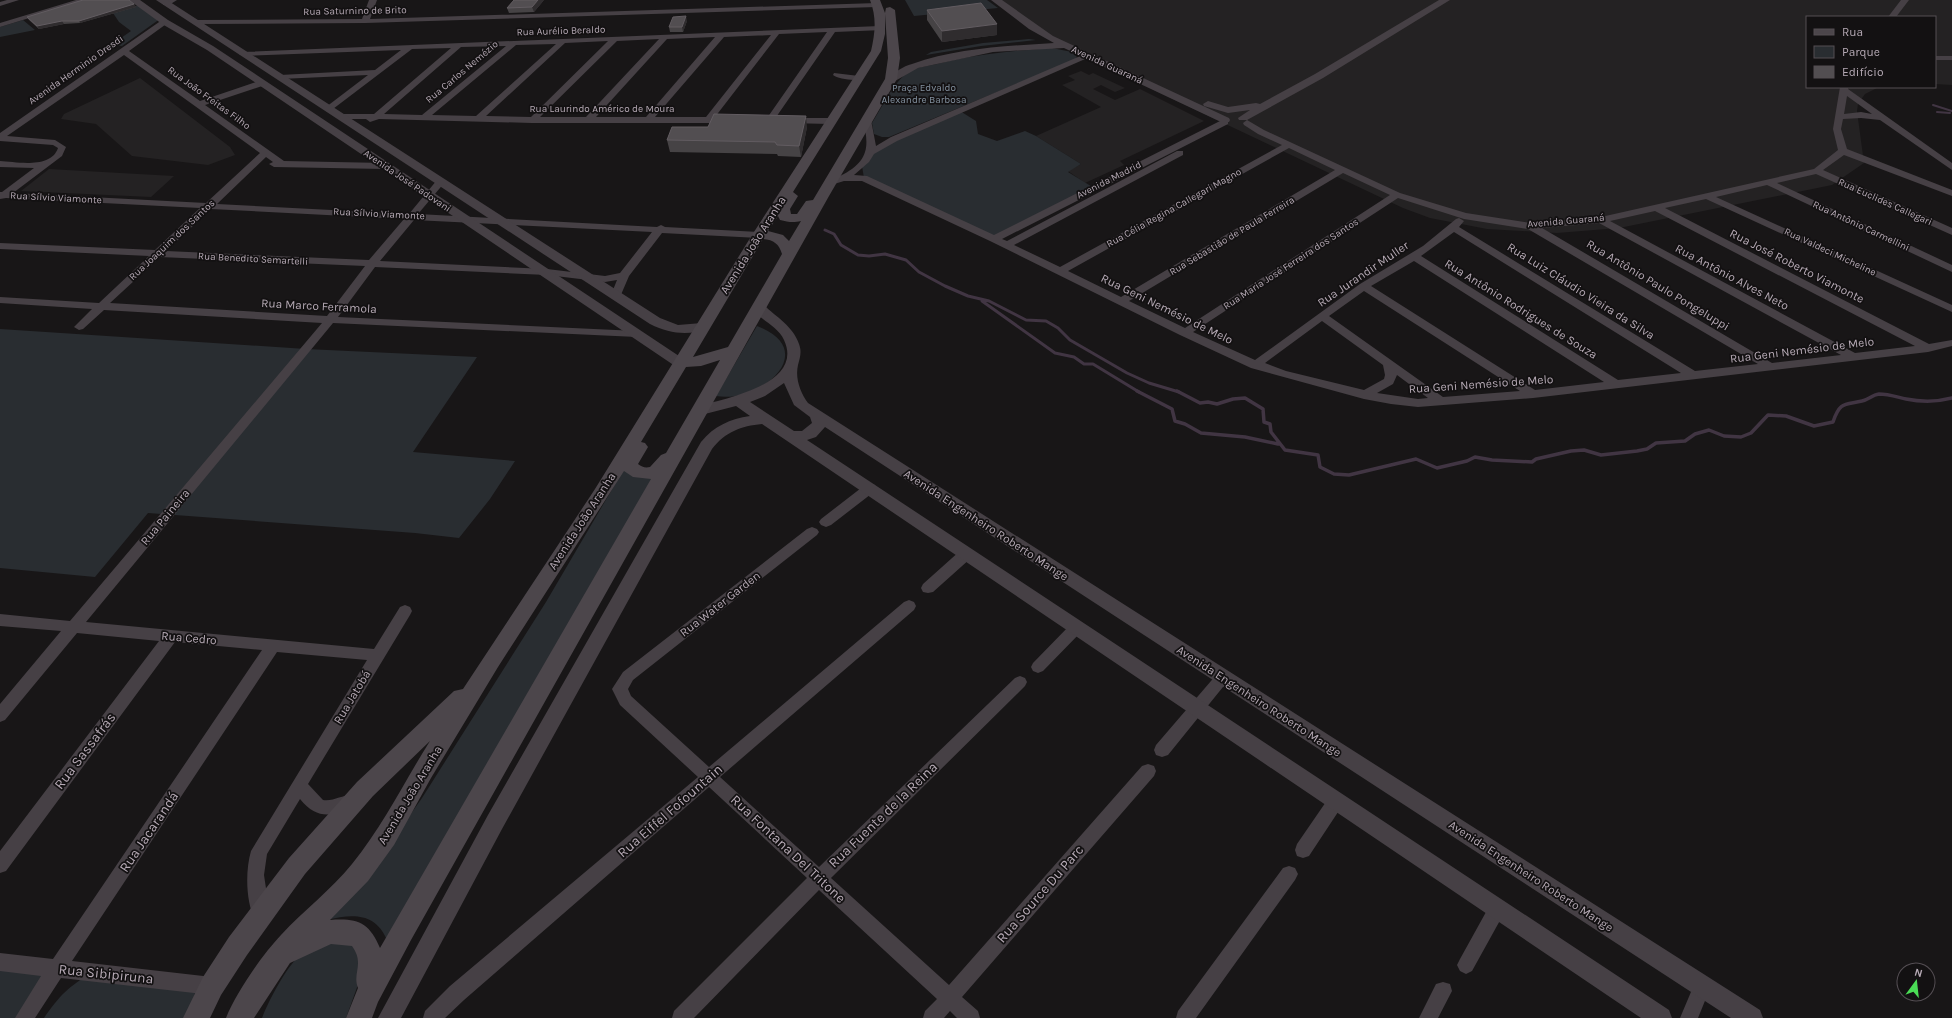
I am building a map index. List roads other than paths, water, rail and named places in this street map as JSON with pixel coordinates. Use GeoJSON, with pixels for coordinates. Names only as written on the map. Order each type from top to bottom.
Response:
{"type":"FeatureCollection","features":[{"type":"Feature","properties":{"kind":"main road"},"geometry":{"type":"LineString","coordinates":[[363,1007],[519,727],[822,196],[837,180],[867,120],[878,105],[894,71],[894,52],[887,0]]}},
{"type":"Feature","properties":{"kind":"main road","name":"Avenida João Aranha"},"geometry":{"type":"LineString","coordinates":[[239,1018],[270,969],[289,944],[360,873],[386,837],[423,771],[480,678],[601,494],[669,380],[847,94],[871,76],[880,28],[880,13],[876,2]]}},
{"type":"Feature","properties":{"kind":"main road"},"geometry":{"type":"LineString","coordinates":[[871,76],[885,80],[874,100],[878,105]]}},
{"type":"Feature","properties":{"kind":"main road"},"geometry":{"type":"LineString","coordinates":[[798,175],[800,181],[783,209],[786,217],[794,219],[802,217],[814,201],[822,196]]}},
{"type":"Feature","properties":{"kind":"main road"},"geometry":{"type":"LineString","coordinates":[[759,234],[771,235],[781,239],[787,247],[789,255]]}},
{"type":"Feature","properties":{"kind":"main road"},"geometry":{"type":"LineString","coordinates":[[680,363],[701,361],[735,350]]}},
{"type":"Feature","properties":{"kind":"main road"},"geometry":{"type":"LineString","coordinates":[[669,380],[674,386],[674,389],[631,460],[630,467],[635,471],[645,474],[656,472],[660,469],[679,440],[688,433]]}},
{"type":"Feature","properties":{"kind":"main road"},"geometry":{"type":"LineString","coordinates":[[196,1018],[212,986],[296,866],[357,798],[480,678]]}},
{"type":"Feature","properties":{"kind":"main road"},"geometry":{"type":"LineString","coordinates":[[270,969],[285,955],[314,938],[331,932],[358,934],[368,946],[373,963],[363,1007]]}},
{"type":"Feature","properties":{"kind":"street"},"geometry":{"type":"LineString","coordinates":[[0,4],[15,0]]}},
{"type":"Feature","properties":{"kind":"street"},"geometry":{"type":"LineString","coordinates":[[0,25],[84,0]]}},
{"type":"Feature","properties":{"kind":"street","name":"Avenida José Padovani"},"geometry":{"type":"LineString","coordinates":[[134,0],[166,22],[210,48],[429,196],[547,272],[680,363]]}},
{"type":"Feature","properties":{"kind":"street"},"geometry":{"type":"LineString","coordinates":[[365,21],[373,0]]}},
{"type":"Feature","properties":{"kind":"street"},"geometry":{"type":"LineString","coordinates":[[854,0],[876,2]]}},
{"type":"Feature","properties":{"kind":"street","name":"Avenida Guaraná"},"geometry":{"type":"LineString","coordinates":[[996,0],[1032,27],[1098,52],[1204,102],[1235,122]]}},
{"type":"Feature","properties":{"kind":"street"},"geometry":{"type":"LineString","coordinates":[[1010,0],[1032,15]]}},
{"type":"Feature","properties":{"kind":"street","name":"Avenida Madrid"},"geometry":{"type":"LineString","coordinates":[[1007,245],[1277,100],[1445,0]]}},
{"type":"Feature","properties":{"kind":"street"},"geometry":{"type":"LineString","coordinates":[[1893,16],[1905,0]]}},
{"type":"Feature","properties":{"kind":"street","name":"Avenida José Padovani"},"geometry":{"type":"LineString","coordinates":[[167,1],[243,54],[588,276],[655,321],[676,330],[688,331],[702,327]]}},
{"type":"Feature","properties":{"kind":"street","name":"Rua Saturnino de Brito"},"geometry":{"type":"LineString","coordinates":[[196,22],[365,21],[876,2]]}},
{"type":"Feature","properties":{"kind":"street","name":"Avenida Herminio Dresdi"},"geometry":{"type":"LineString","coordinates":[[0,138],[166,22]]}},
{"type":"Feature","properties":{"kind":"street","name":"Rua Saturnino de Brito"},"geometry":{"type":"LineString","coordinates":[[215,35],[229,26],[241,22]]}},
{"type":"Feature","properties":{"kind":"street","name":"Avenida Guaraná"},"geometry":{"type":"LineString","coordinates":[[1044,23],[1067,47],[1235,122],[1261,132],[1397,195],[1464,216],[1489,221],[1531,226],[1601,220],[1770,183],[1817,171],[1843,150]]}},
{"type":"Feature","properties":{"kind":"street","name":"Rua Aurélio Beraldo"},"geometry":{"type":"LineString","coordinates":[[243,54],[880,28]]}},
{"type":"Feature","properties":{"kind":"street"},"geometry":{"type":"LineString","coordinates":[[830,121],[765,120],[833,30]]}},
{"type":"Feature","properties":{"kind":"street"},"geometry":{"type":"LineString","coordinates":[[708,120],[777,32]]}},
{"type":"Feature","properties":{"kind":"street"},"geometry":{"type":"LineString","coordinates":[[648,120],[722,34]]}},
{"type":"Feature","properties":{"kind":"street"},"geometry":{"type":"LineString","coordinates":[[1024,47],[1046,42],[1053,34]]}},
{"type":"Feature","properties":{"kind":"street"},"geometry":{"type":"LineString","coordinates":[[588,120],[665,36]]}},
{"type":"Feature","properties":{"kind":"street"},"geometry":{"type":"LineString","coordinates":[[532,120],[615,39]]}},
{"type":"Feature","properties":{"kind":"street"},"geometry":{"type":"LineString","coordinates":[[478,119],[564,40]]}},
{"type":"Feature","properties":{"kind":"street","name":"Rua Carlos Nemézio"},"geometry":{"type":"LineString","coordinates":[[424,118],[514,43]]}},
{"type":"Feature","properties":{"kind":"street"},"geometry":{"type":"LineString","coordinates":[[375,118],[460,45]]}},
{"type":"Feature","properties":{"kind":"street"},"geometry":{"type":"LineString","coordinates":[[329,109],[410,47]]}},
{"type":"Feature","properties":{"kind":"street"},"geometry":{"type":"LineString","coordinates":[[891,79],[905,70],[922,63],[993,49],[1067,47]]}},
{"type":"Feature","properties":{"kind":"street","name":"Rua João Freitas Filho"},"geometry":{"type":"LineString","coordinates":[[123,51],[134,57],[282,164]]}},
{"type":"Feature","properties":{"kind":"street"},"geometry":{"type":"LineString","coordinates":[[1936,53],[1949,57]]}},
{"type":"Feature","properties":{"kind":"street"},"geometry":{"type":"LineString","coordinates":[[837,180],[862,166],[872,152],[894,139],[1088,56]]}},
{"type":"Feature","properties":{"kind":"street"},"geometry":{"type":"LineString","coordinates":[[1936,58],[1949,57]]}},
{"type":"Feature","properties":{"kind":"street"},"geometry":{"type":"LineString","coordinates":[[280,77],[378,72]]}},
{"type":"Feature","properties":{"kind":"street"},"geometry":{"type":"LineString","coordinates":[[837,74],[871,76]]}},
{"type":"Feature","properties":{"kind":"street"},"geometry":{"type":"LineString","coordinates":[[199,104],[262,83]]}},
{"type":"Feature","properties":{"kind":"street"},"geometry":{"type":"LineString","coordinates":[[1952,167],[1885,121],[1843,89],[1837,129],[1843,150],[1952,193]]}},
{"type":"Feature","properties":{"kind":"street"},"geometry":{"type":"LineString","coordinates":[[1204,102],[1228,110],[1277,100]]}},
{"type":"Feature","properties":{"kind":"street"},"geometry":{"type":"LineString","coordinates":[[1838,117],[1861,115],[1885,121]]}},
{"type":"Feature","properties":{"kind":"street","name":"Rua Laurindo Américo de Moura"},"geometry":{"type":"LineString","coordinates":[[340,116],[375,118],[532,120],[738,120]]}},
{"type":"Feature","properties":{"kind":"street","name":"Rua Laurindo Américo de Moura"},"geometry":{"type":"LineString","coordinates":[[356,127],[363,121],[375,118]]}},
{"type":"Feature","properties":{"kind":"street"},"geometry":{"type":"LineString","coordinates":[[867,120],[873,140],[872,152]]}},
{"type":"Feature","properties":{"kind":"street","name":"Avenida Madrid"},"geometry":{"type":"LineString","coordinates":[[994,239],[1235,122]]}},
{"type":"Feature","properties":{"kind":"street"},"geometry":{"type":"LineString","coordinates":[[0,138],[46,142],[59,145],[62,150],[59,154],[1,196]]}},
{"type":"Feature","properties":{"kind":"street"},"geometry":{"type":"LineString","coordinates":[[873,140],[894,139]]}},
{"type":"Feature","properties":{"kind":"street","name":"Rua Célia Regina Callegari Magno"},"geometry":{"type":"LineString","coordinates":[[1059,272],[1289,145]]}},
{"type":"Feature","properties":{"kind":"street"},"geometry":{"type":"LineString","coordinates":[[345,165],[359,160],[364,156],[365,152]]}},
{"type":"Feature","properties":{"kind":"street","name":"Rua Joaquim dos Santos"},"geometry":{"type":"LineString","coordinates":[[79,327],[207,206],[254,165],[265,153]]}},
{"type":"Feature","properties":{"kind":"street"},"geometry":{"type":"LineString","coordinates":[[0,164],[43,166]]}},
{"type":"Feature","properties":{"kind":"street"},"geometry":{"type":"LineString","coordinates":[[254,165],[282,164],[385,166]]}},
{"type":"Feature","properties":{"kind":"street"},"geometry":{"type":"LineString","coordinates":[[862,166],[864,178]]}},
{"type":"Feature","properties":{"kind":"street","name":"Rua Sebastião de Paula Ferreira"},"geometry":{"type":"LineString","coordinates":[[1121,301],[1342,170]]}},
{"type":"Feature","properties":{"kind":"street","name":"Rua Euclides Callegari"},"geometry":{"type":"LineString","coordinates":[[1817,171],[1952,232]]}},
{"type":"Feature","properties":{"kind":"street","name":"Rua Geni Nemésio de Melo"},"geometry":{"type":"LineString","coordinates":[[837,180],[864,178],[1007,245],[1184,333],[1255,365],[1283,374],[1364,394],[1404,402],[1440,401],[1533,394],[1928,348],[1952,343]]}},
{"type":"Feature","properties":{"kind":"street","name":"Rua Paineira"},"geometry":{"type":"LineString","coordinates":[[0,715],[330,320],[372,264],[440,182]]}},
{"type":"Feature","properties":{"kind":"street","name":"Rua Antônio Carmellini"},"geometry":{"type":"LineString","coordinates":[[1770,183],[1952,269]]}},
{"type":"Feature","properties":{"kind":"street","name":"Rua Maria José Ferreira dos Santos"},"geometry":{"type":"LineString","coordinates":[[1184,333],[1397,195]]}},
{"type":"Feature","properties":{"kind":"street","name":"Rua Sílvio Viamonte"},"geometry":{"type":"LineString","coordinates":[[1,196],[464,218],[759,234]]}},
{"type":"Feature","properties":{"kind":"street","name":"Rua Valdeci Micheline"},"geometry":{"type":"LineString","coordinates":[[1707,196],[1952,309]]}},
{"type":"Feature","properties":{"kind":"street","name":"Rua José Roberto Viamonte"},"geometry":{"type":"LineString","coordinates":[[1655,207],[1928,348]]}},
{"type":"Feature","properties":{"kind":"street","name":"Rua Jurandir Muller"},"geometry":{"type":"LineString","coordinates":[[1255,365],[1364,286],[1414,256],[1454,228],[1464,216]]}},
{"type":"Feature","properties":{"kind":"street","name":"Rua Antônio Alves Neto"},"geometry":{"type":"LineString","coordinates":[[1601,220],[1852,356]]}},
{"type":"Feature","properties":{"kind":"street","name":"Rua Antônio Paulo Pongeluppi"},"geometry":{"type":"LineString","coordinates":[[1531,226],[1771,367]]}},
{"type":"Feature","properties":{"kind":"street"},"geometry":{"type":"LineString","coordinates":[[616,295],[624,275],[661,228]]}},
{"type":"Feature","properties":{"kind":"street","name":"Rua Luiz Cláudio Vieira da Silva"},"geometry":{"type":"LineString","coordinates":[[1454,228],[1694,376]]}},
{"type":"Feature","properties":{"kind":"street","name":"Rua Benedito Semartelli"},"geometry":{"type":"LineString","coordinates":[[0,246],[547,272],[605,279],[616,278],[624,275]]}},
{"type":"Feature","properties":{"kind":"street","name":"Rua Antônio Rodrigues de Souza"},"geometry":{"type":"LineString","coordinates":[[1414,256],[1615,384]]}},
{"type":"Feature","properties":{"kind":"street"},"geometry":{"type":"LineString","coordinates":[[507,271],[518,265],[523,257]]}},
{"type":"Feature","properties":{"kind":"street"},"geometry":{"type":"LineString","coordinates":[[1364,286],[1533,394]]}},
{"type":"Feature","properties":{"kind":"street","name":"Rua Marco Ferramola"},"geometry":{"type":"LineString","coordinates":[[0,300],[330,320],[637,334]]}},
{"type":"Feature","properties":{"kind":"street"},"geometry":{"type":"LineString","coordinates":[[701,410],[738,401],[763,392],[775,384],[791,366],[794,359],[794,347],[790,337],[759,308]]}},
{"type":"Feature","properties":{"kind":"street"},"geometry":{"type":"LineString","coordinates":[[1323,317],[1440,401]]}},
{"type":"Feature","properties":{"kind":"street"},"geometry":{"type":"LineString","coordinates":[[637,334],[649,334],[655,331],[658,326],[655,321]]}},
{"type":"Feature","properties":{"kind":"street"},"geometry":{"type":"LineString","coordinates":[[1364,394],[1388,381],[1391,375],[1388,364]]}},
{"type":"Feature","properties":{"kind":"street","name":"Avenida Engenheiro Roberto Mange"},"geometry":{"type":"LineString","coordinates":[[791,366],[790,378],[796,400],[816,415],[1222,678],[1752,1018]]}},
{"type":"Feature","properties":{"kind":"street"},"geometry":{"type":"LineString","coordinates":[[738,401],[870,488],[966,554],[1077,626],[1661,1018]]}},
{"type":"Feature","properties":{"kind":"street"},"geometry":{"type":"LineString","coordinates":[[791,436],[803,436],[816,430],[820,424],[816,415]]}},
{"type":"Feature","properties":{"kind":"street"},"geometry":{"type":"LineString","coordinates":[[389,1018],[495,822],[706,446],[711,439],[732,425],[743,421],[765,419]]}},
{"type":"Feature","properties":{"kind":"street"},"geometry":{"type":"LineString","coordinates":[[826,522],[870,488]]}},
{"type":"Feature","properties":{"kind":"street","name":"Rua Water Garden"},"geometry":{"type":"LineString","coordinates":[[628,676],[812,532]]}},
{"type":"Feature","properties":{"kind":"street"},"geometry":{"type":"LineString","coordinates":[[928,588],[966,554]]}},
{"type":"Feature","properties":{"kind":"street","name":"Rua Eiffel Fofountain"},"geometry":{"type":"LineString","coordinates":[[432,1018],[457,993],[711,777],[908,606]]}},
{"type":"Feature","properties":{"kind":"street","name":"Rua Jatobá"},"geometry":{"type":"LineString","coordinates":[[261,915],[255,864],[259,851],[405,611]]}},
{"type":"Feature","properties":{"kind":"street","name":"Rua Cedro"},"geometry":{"type":"LineString","coordinates":[[0,620],[73,628],[377,655]]}},
{"type":"Feature","properties":{"kind":"street"},"geometry":{"type":"LineString","coordinates":[[1038,667],[1077,626]]}},
{"type":"Feature","properties":{"kind":"street","name":"Rua Sassafrás"},"geometry":{"type":"LineString","coordinates":[[0,865],[171,636]]}},
{"type":"Feature","properties":{"kind":"street","name":"Rua Jacarandá"},"geometry":{"type":"LineString","coordinates":[[24,1018],[273,645]]}},
{"type":"Feature","properties":{"kind":"street","name":"Rua Fontana Del Tritone"},"geometry":{"type":"LineString","coordinates":[[628,676],[620,689],[626,700],[972,1018]]}},
{"type":"Feature","properties":{"kind":"street"},"geometry":{"type":"LineString","coordinates":[[1162,750],[1222,678]]}},
{"type":"Feature","properties":{"kind":"street","name":"Rua Fuente de la Reina"},"geometry":{"type":"LineString","coordinates":[[681,1018],[818,878],[1020,682]]}},
{"type":"Feature","properties":{"kind":"street","name":"Rua Source Du Parc"},"geometry":{"type":"LineString","coordinates":[[932,1018],[1148,771]]}},
{"type":"Feature","properties":{"kind":"street"},"geometry":{"type":"LineString","coordinates":[[299,784],[314,804],[327,808],[338,807],[357,798]]}},
{"type":"Feature","properties":{"kind":"street"},"geometry":{"type":"LineString","coordinates":[[1302,850],[1336,801]]}},
{"type":"Feature","properties":{"kind":"street"},"geometry":{"type":"LineString","coordinates":[[1185,1018],[1288,874]]}},
{"type":"Feature","properties":{"kind":"street"},"geometry":{"type":"LineString","coordinates":[[1466,965],[1497,909]]}},
{"type":"Feature","properties":{"kind":"street","name":"Rua Sibipiruna"},"geometry":{"type":"LineString","coordinates":[[0,962],[212,986]]}},
{"type":"Feature","properties":{"kind":"street"},"geometry":{"type":"LineString","coordinates":[[1689,1018],[1702,986]]}},
{"type":"Feature","properties":{"kind":"street"},"geometry":{"type":"LineString","coordinates":[[1428,1018],[1443,991]]}},
{"type":"Feature","properties":{"kind":"waterway"},"geometry":{"type":"LineString","coordinates":[[1933,105],[1952,111]]}},
{"type":"Feature","properties":{"kind":"waterway"},"geometry":{"type":"LineString","coordinates":[[1937,112],[1950,113]]}},
{"type":"Feature","properties":{"kind":"waterway"},"geometry":{"type":"LineString","coordinates":[[825,230],[834,234],[841,245],[858,255],[869,256],[885,254],[906,260],[919,272],[945,286],[968,296],[989,301],[1026,320],[1046,321],[1058,328],[1070,340],[1127,373],[1149,383],[1179,392]]}},
{"type":"Feature","properties":{"kind":"waterway"},"geometry":{"type":"LineString","coordinates":[[982,301],[1055,353],[1074,357],[1084,364],[1093,364],[1139,392]]}},
{"type":"Feature","properties":{"kind":"waterway"},"geometry":{"type":"LineString","coordinates":[[1137,391],[1172,409],[1175,421],[1185,424],[1201,433],[1245,437],[1278,444]]}},
{"type":"Feature","properties":{"kind":"waterway"},"geometry":{"type":"LineString","coordinates":[[1179,392],[1200,403],[1208,402],[1217,404],[1233,399],[1245,398],[1263,409],[1264,422],[1270,424],[1271,432],[1285,450],[1318,455],[1320,467],[1334,474],[1349,475],[1416,459],[1437,468],[1467,461],[1475,457],[1492,460],[1532,462],[1536,459],[1571,451],[1584,450],[1601,455],[1637,451],[1647,449],[1656,443],[1685,441],[1695,434],[1709,430],[1724,436],[1741,437],[1751,433],[1768,415],[1786,416],[1814,426],[1833,422],[1838,410],[1844,405],[1864,400],[1879,394],[1923,401],[1935,401],[1952,398]]}},
{"type":"Feature","properties":{"kind":"park label","name":"Praça Edvaldo Alexandre Barbosa"},"geometry":{"type":"Point","coordinates":[924,94]}}]}
